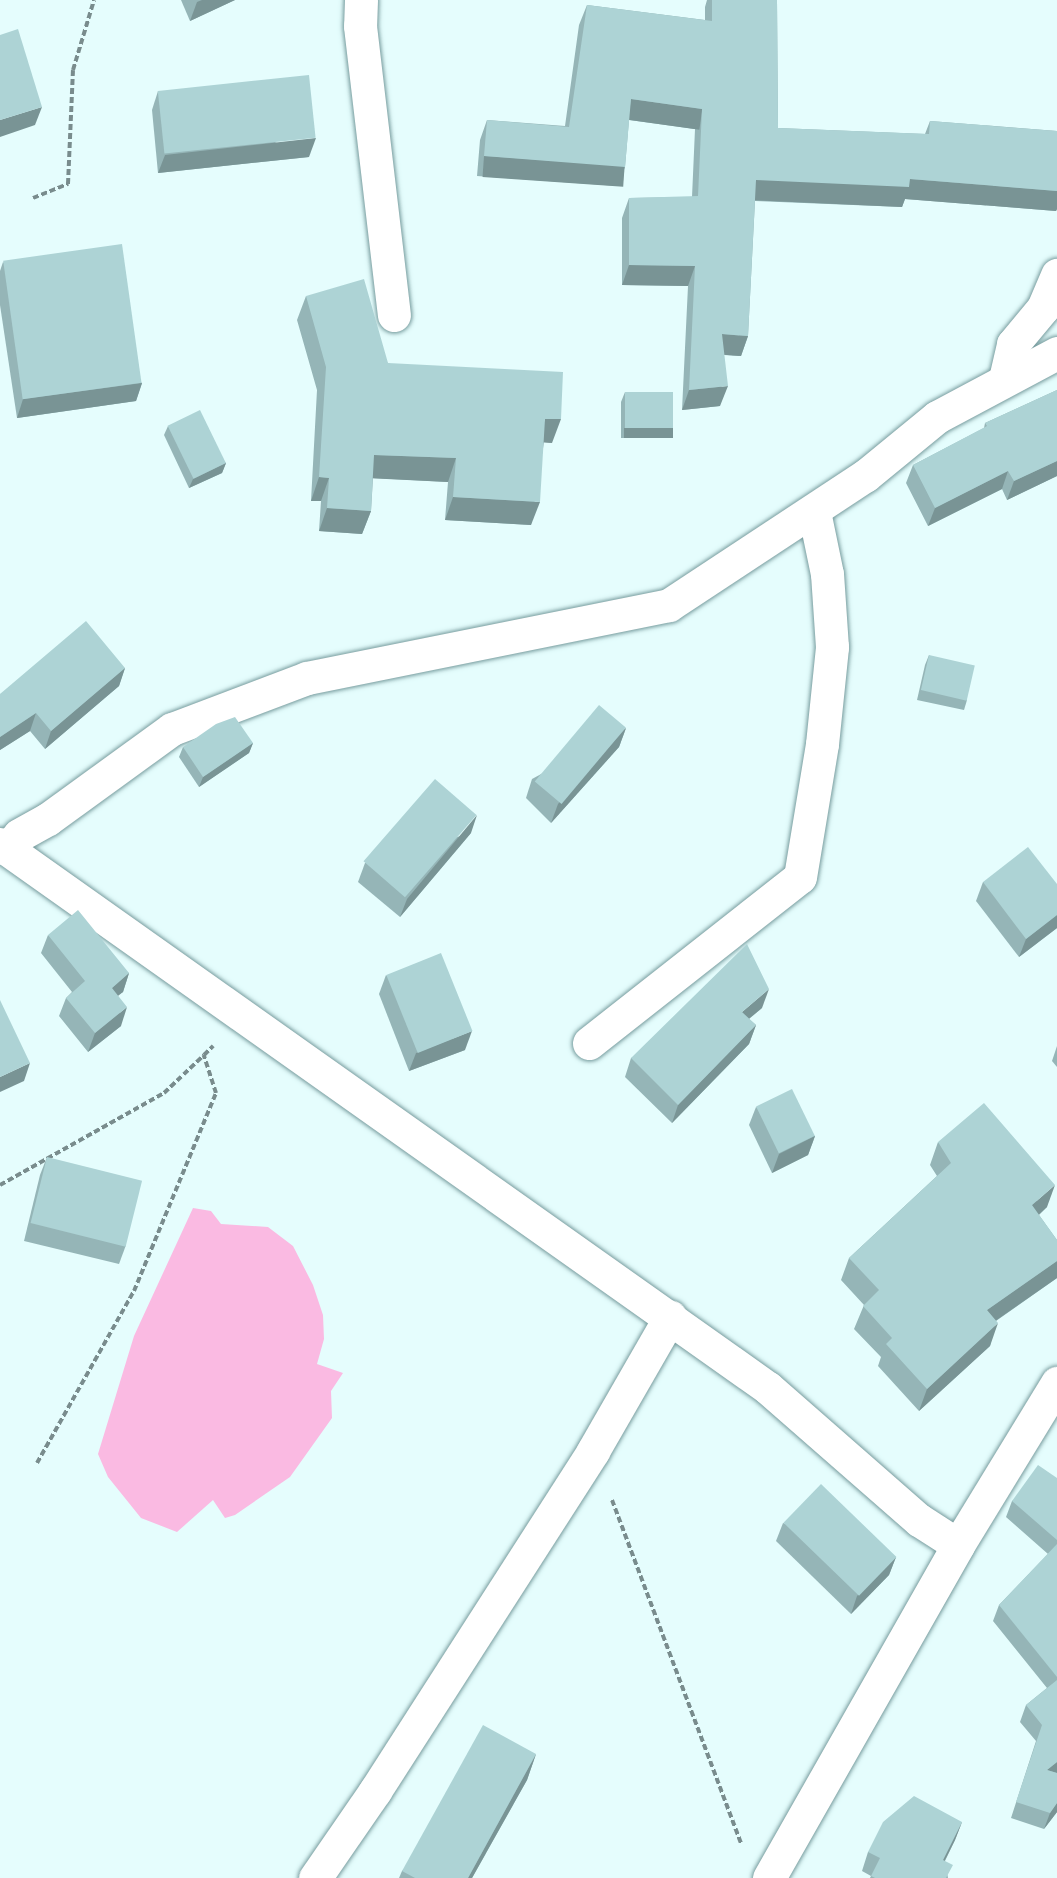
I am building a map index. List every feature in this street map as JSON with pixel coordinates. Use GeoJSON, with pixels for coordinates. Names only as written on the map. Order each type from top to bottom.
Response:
{"type":"FeatureCollection","features":[{"type":"Feature","properties":{"kind":"street"},"geometry":{"type":"LineString","coordinates":[[361,0],[360,26],[394,315]]}},
{"type":"Feature","properties":{"kind":"street"},"geometry":{"type":"LineString","coordinates":[[1005,379],[1013,344],[1043,309],[1057,274]]}},
{"type":"Feature","properties":{"kind":"street"},"geometry":{"type":"LineString","coordinates":[[958,1545],[919,1520],[768,1388],[670,1317],[244,1016],[7,857],[20,835],[48,819],[172,729],[307,678],[669,605],[865,476],[937,417],[1057,353]]}},
{"type":"Feature","properties":{"kind":"street"},"geometry":{"type":"LineString","coordinates":[[590,1043],[800,877],[822,744],[832,647],[827,574],[814,511]]}},
{"type":"Feature","properties":{"kind":"street"},"geometry":{"type":"LineString","coordinates":[[315,1878],[375,1791],[593,1451],[670,1317]]}},
{"type":"Feature","properties":{"kind":"street"},"geometry":{"type":"LineString","coordinates":[[769,1878],[958,1545],[1057,1383]]}},
{"type":"Feature","properties":{"kind":"path"},"geometry":{"type":"LineString","coordinates":[[33,198],[68,184],[73,70],[94,0]]}},
{"type":"Feature","properties":{"kind":"path"},"geometry":{"type":"LineString","coordinates":[[0,1185],[164,1093],[244,1016]]}},
{"type":"Feature","properties":{"kind":"path"},"geometry":{"type":"LineString","coordinates":[[37,1463],[134,1291],[216,1093],[204,1055]]}},
{"type":"Feature","properties":{"kind":"path"},"geometry":{"type":"LineString","coordinates":[[593,1451],[742,1846]]}},
{"type":"Feature","properties":{"kind":"shaded area"},"geometry":{"type":"Polygon","coordinates":[[[193,1208],[211,1211],[221,1224],[268,1227],[293,1246],[313,1285],[323,1315],[324,1339],[317,1364],[343,1373],[331,1391],[332,1418],[290,1477],[235,1515],[225,1518],[213,1500],[177,1532],[141,1518],[108,1477],[98,1454],[134,1336],[193,1208]]]}},
{"type":"Feature","properties":{"kind":"building"},"geometry":{"type":"Polygon","coordinates":[[[712,0],[777,0],[778,128],[929,134],[930,121],[1057,131],[1057,191],[910,179],[909,187],[756,180],[748,336],[722,334],[728,386],[689,390],[695,266],[629,265],[629,198],[698,196],[702,109],[631,99],[625,167],[484,156],[487,120],[569,127],[587,5],[712,21],[712,0]]]}},
{"type":"Feature","properties":{"kind":"building"},"geometry":{"type":"Polygon","coordinates":[[[18,29],[42,107],[0,120],[0,35],[18,29]]]}},
{"type":"Feature","properties":{"kind":"building"},"geometry":{"type":"Polygon","coordinates":[[[309,75],[316,138],[164,154],[158,91],[309,75]]]}},
{"type":"Feature","properties":{"kind":"building"},"geometry":{"type":"Polygon","coordinates":[[[122,244],[141,383],[23,399],[3,261],[122,244]]]}},
{"type":"Feature","properties":{"kind":"building"},"geometry":{"type":"Polygon","coordinates":[[[364,279],[388,363],[563,372],[561,419],[545,419],[540,502],[453,497],[456,458],[374,455],[371,511],[327,508],[329,478],[319,477],[326,367],[306,296],[364,279]]]}},
{"type":"Feature","properties":{"kind":"building"},"geometry":{"type":"Polygon","coordinates":[[[1057,390],[1057,461],[1014,481],[1008,471],[935,508],[913,465],[987,426],[985,423],[1057,390]]]}},
{"type":"Feature","properties":{"kind":"building"},"geometry":{"type":"Polygon","coordinates":[[[625,392],[673,392],[673,428],[625,428],[625,392]]]}},
{"type":"Feature","properties":{"kind":"building"},"geometry":{"type":"Polygon","coordinates":[[[200,410],[226,463],[194,479],[168,426],[200,410]]]}},
{"type":"Feature","properties":{"kind":"building"},"geometry":{"type":"Polygon","coordinates":[[[86,621],[125,668],[51,731],[36,713],[0,737],[0,694],[86,621]]]}},
{"type":"Feature","properties":{"kind":"building"},"geometry":{"type":"Polygon","coordinates":[[[929,655],[975,666],[967,701],[921,690],[929,655]]]}},
{"type":"Feature","properties":{"kind":"building"},"geometry":{"type":"Polygon","coordinates":[[[599,705],[626,727],[562,804],[535,782],[599,705]]]}},
{"type":"Feature","properties":{"kind":"building"},"geometry":{"type":"Polygon","coordinates":[[[235,717],[253,743],[203,777],[183,747],[216,724],[235,717]]]}},
{"type":"Feature","properties":{"kind":"building"},"geometry":{"type":"Polygon","coordinates":[[[435,779],[477,815],[405,897],[363,861],[435,779]]]}},
{"type":"Feature","properties":{"kind":"building"},"geometry":{"type":"Polygon","coordinates":[[[1028,847],[1057,884],[1057,915],[1026,939],[983,882],[1028,847]]]}},
{"type":"Feature","properties":{"kind":"building"},"geometry":{"type":"Polygon","coordinates":[[[78,910],[129,973],[112,988],[127,1007],[95,1033],[66,998],[85,981],[48,935],[78,910]]]}},
{"type":"Feature","properties":{"kind":"building"},"geometry":{"type":"Polygon","coordinates":[[[747,944],[769,989],[742,1012],[756,1025],[678,1105],[631,1058],[747,944]]]}},
{"type":"Feature","properties":{"kind":"building"},"geometry":{"type":"Polygon","coordinates":[[[441,953],[472,1031],[418,1053],[386,975],[441,953]]]}},
{"type":"Feature","properties":{"kind":"building"},"geometry":{"type":"Polygon","coordinates":[[[0,1000],[30,1063],[0,1077],[0,1000]]]}},
{"type":"Feature","properties":{"kind":"building"},"geometry":{"type":"Polygon","coordinates":[[[792,1089],[815,1136],[779,1153],[756,1107],[792,1089]]]}},
{"type":"Feature","properties":{"kind":"building"},"geometry":{"type":"Polygon","coordinates":[[[984,1103],[1055,1185],[1032,1205],[1057,1240],[1057,1261],[987,1310],[998,1323],[927,1389],[886,1344],[892,1338],[863,1306],[879,1290],[849,1258],[951,1163],[938,1142],[984,1103]]]}},
{"type":"Feature","properties":{"kind":"building"},"geometry":{"type":"Polygon","coordinates":[[[47,1157],[142,1181],[126,1247],[31,1223],[47,1157]]]}},
{"type":"Feature","properties":{"kind":"building"},"geometry":{"type":"Polygon","coordinates":[[[1038,1465],[1057,1478],[1057,1540],[1012,1501],[1038,1465]]]}},
{"type":"Feature","properties":{"kind":"building"},"geometry":{"type":"Polygon","coordinates":[[[821,1484],[897,1557],[859,1596],[783,1523],[821,1484]]]}},
{"type":"Feature","properties":{"kind":"building"},"geometry":{"type":"Polygon","coordinates":[[[1057,1544],[1057,1677],[999,1605],[1057,1544]]]}},
{"type":"Feature","properties":{"kind":"building"},"geometry":{"type":"Polygon","coordinates":[[[1057,1680],[1057,1762],[1047,1770],[1057,1773],[1057,1803],[1050,1813],[1016,1802],[1042,1725],[1026,1705],[1057,1680]]]}},
{"type":"Feature","properties":{"kind":"building"},"geometry":{"type":"Polygon","coordinates":[[[483,1725],[536,1754],[468,1878],[415,1878],[402,1871],[483,1725]]]}},
{"type":"Feature","properties":{"kind":"building"},"geometry":{"type":"Polygon","coordinates":[[[914,1796],[962,1822],[943,1860],[953,1865],[946,1878],[875,1878],[871,1876],[880,1858],[868,1852],[883,1822],[914,1796]]]}}]}
